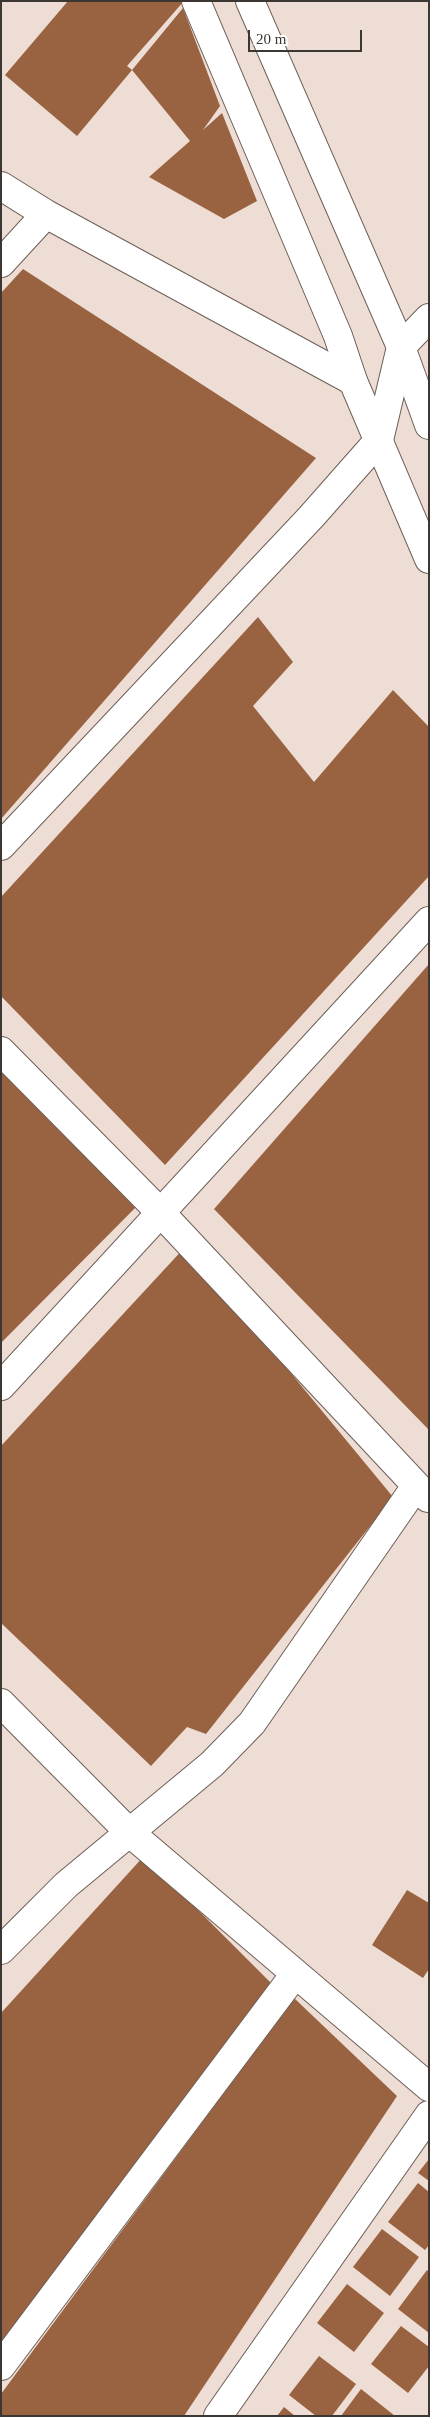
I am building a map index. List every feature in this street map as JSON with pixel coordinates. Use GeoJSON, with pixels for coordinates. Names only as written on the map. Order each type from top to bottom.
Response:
{"type":"FeatureCollection","features":[{"type":"Feature","properties":{"kind":"street"},"geometry":{"type":"LineString","coordinates":[[196,1],[338,336],[352,381],[429,559]]}},
{"type":"Feature","properties":{"kind":"street"},"geometry":{"type":"LineString","coordinates":[[250,1],[401,347],[429,425]]}},
{"type":"Feature","properties":{"kind":"street"},"geometry":{"type":"LineString","coordinates":[[1,186],[46,214],[352,381]]}},
{"type":"Feature","properties":{"kind":"street"},"geometry":{"type":"LineString","coordinates":[[1,264],[46,214]]}},
{"type":"Feature","properties":{"kind":"street"},"geometry":{"type":"LineString","coordinates":[[1,846],[311,517],[379,440],[401,347],[429,318]]}},
{"type":"Feature","properties":{"kind":"street"},"geometry":{"type":"LineString","coordinates":[[1,1386],[429,921]]}},
{"type":"Feature","properties":{"kind":"street"},"geometry":{"type":"LineString","coordinates":[[1,1051],[161,1213],[422,1493],[252,1723],[212,1764],[66,1885],[1,1950]]}},
{"type":"Feature","properties":{"kind":"street"},"geometry":{"type":"LineString","coordinates":[[1,1703],[129,1832],[429,2087]]}},
{"type":"Feature","properties":{"kind":"street"},"geometry":{"type":"LineString","coordinates":[[1,2366],[295,1974]]}},
{"type":"Feature","properties":{"kind":"street"},"geometry":{"type":"LineString","coordinates":[[218,2416],[429,2115]]}},
{"type":"Feature","properties":{"kind":"building"},"geometry":{"type":"Polygon","coordinates":[[[68,1],[184,1],[127,66],[132,70],[77,136],[5,75],[68,1]]]}},
{"type":"Feature","properties":{"kind":"building"},"geometry":{"type":"Polygon","coordinates":[[[183,8],[220,106],[203,130],[222,113],[257,201],[224,219],[149,177],[190,141],[132,70],[183,8]]]}},
{"type":"Feature","properties":{"kind":"building"},"geometry":{"type":"Polygon","coordinates":[[[23,269],[316,458],[1,819],[1,293],[23,269]]]}},
{"type":"Feature","properties":{"kind":"building"},"geometry":{"type":"Polygon","coordinates":[[[258,617],[293,662],[253,706],[314,782],[393,690],[429,727],[429,876],[165,1165],[1,996],[1,897],[258,617]]]}},
{"type":"Feature","properties":{"kind":"building"},"geometry":{"type":"Polygon","coordinates":[[[429,964],[429,1430],[214,1209],[429,964]]]}},
{"type":"Feature","properties":{"kind":"building"},"geometry":{"type":"Polygon","coordinates":[[[1,1064],[140,1203],[1,1343],[1,1064]]]}},
{"type":"Feature","properties":{"kind":"building"},"geometry":{"type":"Polygon","coordinates":[[[186,1246],[393,1497],[206,1734],[187,1727],[151,1766],[1,1623],[1,1446],[186,1246]]]}},
{"type":"Feature","properties":{"kind":"building"},"geometry":{"type":"Polygon","coordinates":[[[144,1856],[271,1983],[1,2342],[1,2013],[144,1856]]]}},
{"type":"Feature","properties":{"kind":"building"},"geometry":{"type":"Polygon","coordinates":[[[407,1890],[429,1903],[429,1969],[423,1978],[372,1945],[407,1890]]]}},
{"type":"Feature","properties":{"kind":"building"},"geometry":{"type":"Polygon","coordinates":[[[294,1998],[397,2096],[184,2416],[1,2416],[1,2394],[294,1998]]]}},
{"type":"Feature","properties":{"kind":"building"},"geometry":{"type":"Polygon","coordinates":[[[429,2159],[429,2181],[418,2173],[429,2159]]]}},
{"type":"Feature","properties":{"kind":"building"},"geometry":{"type":"Polygon","coordinates":[[[418,2183],[429,2192],[429,2245],[425,2250],[388,2222],[418,2183]]]}},
{"type":"Feature","properties":{"kind":"building"},"geometry":{"type":"Polygon","coordinates":[[[382,2229],[419,2257],[390,2296],[353,2267],[382,2229]]]}},
{"type":"Feature","properties":{"kind":"building"},"geometry":{"type":"Polygon","coordinates":[[[427,2270],[429,2272],[429,2333],[398,2309],[427,2270]]]}},
{"type":"Feature","properties":{"kind":"building"},"geometry":{"type":"Polygon","coordinates":[[[347,2284],[384,2313],[354,2352],[317,2323],[347,2284]]]}},
{"type":"Feature","properties":{"kind":"building"},"geometry":{"type":"Polygon","coordinates":[[[401,2326],[429,2347],[429,2366],[408,2393],[371,2364],[401,2326]]]}},
{"type":"Feature","properties":{"kind":"building"},"geometry":{"type":"Polygon","coordinates":[[[319,2356],[356,2384],[332,2416],[316,2416],[289,2395],[319,2356]]]}},
{"type":"Feature","properties":{"kind":"building"},"geometry":{"type":"Polygon","coordinates":[[[361,2389],[395,2416],[341,2416],[361,2389]]]}},
{"type":"Feature","properties":{"kind":"building"},"geometry":{"type":"Polygon","coordinates":[[[284,2407],[295,2416],[277,2416],[284,2407]]]}}]}
